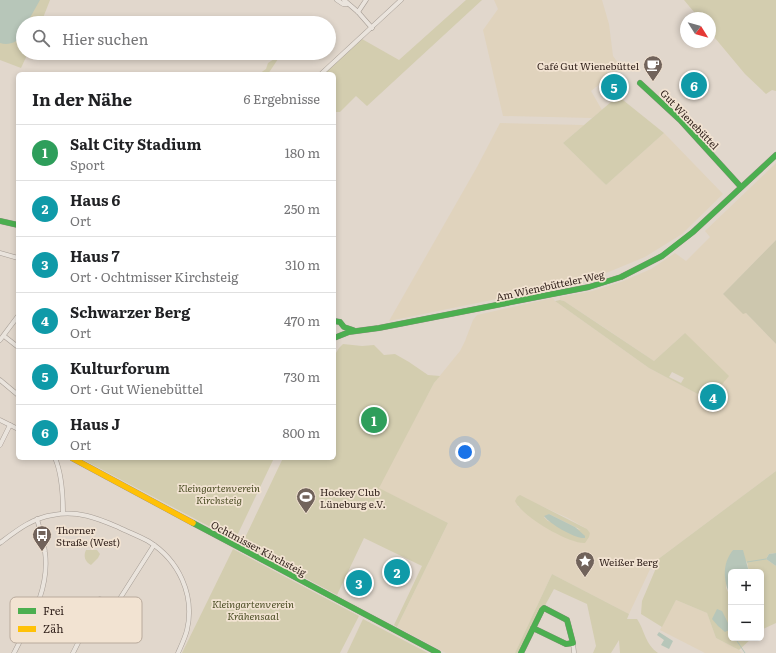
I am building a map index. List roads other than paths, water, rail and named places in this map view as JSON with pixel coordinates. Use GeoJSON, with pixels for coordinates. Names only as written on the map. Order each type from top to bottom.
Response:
{"type":"FeatureCollection","features":[{"type":"Feature","properties":{"kind":"street"},"geometry":{"type":"LineString","coordinates":[[337,0],[343,4],[348,4]]}},
{"type":"Feature","properties":{"kind":"street"},"geometry":{"type":"LineString","coordinates":[[344,0],[358,12],[372,28]]}},
{"type":"Feature","properties":{"kind":"street"},"geometry":{"type":"LineString","coordinates":[[358,12],[366,0]]}},
{"type":"Feature","properties":{"kind":"street"},"geometry":{"type":"LineString","coordinates":[[323,72],[401,0]]}},
{"type":"Feature","properties":{"kind":"street","name":"Gut Wienebüttel"},"geometry":{"type":"LineString","coordinates":[[640,83],[660,98],[678,116],[741,187]]}},
{"type":"Feature","properties":{"kind":"street","name":"Am Wienebütteler Weg"},"geometry":{"type":"LineString","coordinates":[[336,321],[340,322],[344,330],[379,328],[560,293],[603,284],[621,278],[648,265],[674,248],[776,155]]}},
{"type":"Feature","properties":{"kind":"street"},"geometry":{"type":"LineString","coordinates":[[0,221],[16,225]]}},
{"type":"Feature","properties":{"kind":"street"},"geometry":{"type":"LineString","coordinates":[[0,253],[16,257]]}},
{"type":"Feature","properties":{"kind":"street"},"geometry":{"type":"LineString","coordinates":[[0,340],[16,319]]}},
{"type":"Feature","properties":{"kind":"street"},"geometry":{"type":"LineString","coordinates":[[336,338],[339,337],[344,330]]}},
{"type":"Feature","properties":{"kind":"street"},"geometry":{"type":"LineString","coordinates":[[4,336],[16,345]]}},
{"type":"Feature","properties":{"kind":"street"},"geometry":{"type":"LineString","coordinates":[[0,380],[16,393]]}},
{"type":"Feature","properties":{"kind":"street"},"geometry":{"type":"LineString","coordinates":[[0,420],[16,428]]}},
{"type":"Feature","properties":{"kind":"street"},"geometry":{"type":"LineString","coordinates":[[0,444],[10,425]]}},
{"type":"Feature","properties":{"kind":"street"},"geometry":{"type":"LineString","coordinates":[[56,460],[63,501],[63,513]]}},
{"type":"Feature","properties":{"kind":"street","name":"Ochtmisser Kirchsteig"},"geometry":{"type":"LineString","coordinates":[[76,460],[438,653]]}},
{"type":"Feature","properties":{"kind":"street"},"geometry":{"type":"LineString","coordinates":[[0,543],[23,526],[36,519],[63,513],[78,514],[94,518],[142,538],[154,545],[164,552],[176,567],[184,582],[188,620],[187,631],[178,653]]}},
{"type":"Feature","properties":{"kind":"street"},"geometry":{"type":"LineString","coordinates":[[36,519],[45,549],[46,565],[45,580],[40,597]]}},
{"type":"Feature","properties":{"kind":"street"},"geometry":{"type":"LineString","coordinates":[[120,597],[154,545]]}},
{"type":"Feature","properties":{"kind":"street"},"geometry":{"type":"LineString","coordinates":[[520,653],[542,610],[546,608],[567,620],[574,652]]}},
{"type":"Feature","properties":{"kind":"street"},"geometry":{"type":"LineString","coordinates":[[533,628],[566,644],[573,643]]}},
{"type":"Feature","properties":{"kind":"street"},"geometry":{"type":"LineString","coordinates":[[14,653],[19,643]]}},
{"type":"Feature","properties":{"kind":"street"},"geometry":{"type":"LineString","coordinates":[[73,653],[78,643]]}},
{"type":"Feature","properties":{"kind":"waterway"},"geometry":{"type":"LineString","coordinates":[[747,562],[766,559]]}},
{"type":"Feature","properties":{"kind":"waterway"},"geometry":{"type":"LineString","coordinates":[[737,641],[745,653]]}},
{"type":"Feature","properties":{"kind":"place","name":"Café Gut Wienebüttel"},"geometry":{"type":"Point","coordinates":[653,82]}},
{"type":"Feature","properties":{"kind":"place","name":"Haus J"},"geometry":{"type":"Point","coordinates":[694,85]}},
{"type":"Feature","properties":{"kind":"place","name":"Kulturforum"},"geometry":{"type":"Point","coordinates":[614,87]}},
{"type":"Feature","properties":{"kind":"place","name":"Schwarzer Berg"},"geometry":{"type":"Point","coordinates":[713,397]}},
{"type":"Feature","properties":{"kind":"place","name":"Salt City Stadium"},"geometry":{"type":"Point","coordinates":[374,420]}},
{"type":"Feature","properties":{"kind":"place","name":"Hockey Club Lüneburg e.V."},"geometry":{"type":"Point","coordinates":[306,514]}},
{"type":"Feature","properties":{"kind":"place","name":"Thorner Straße (West)"},"geometry":{"type":"Point","coordinates":[42,552]}},
{"type":"Feature","properties":{"kind":"place","name":"Haus 6"},"geometry":{"type":"Point","coordinates":[397,572]}},
{"type":"Feature","properties":{"kind":"place","name":"Weißer Berg"},"geometry":{"type":"Point","coordinates":[585,578]}},
{"type":"Feature","properties":{"kind":"place","name":"Haus 7"},"geometry":{"type":"Point","coordinates":[359,583]}},
{"type":"Feature","properties":{"kind":"park label","name":"Kleingartenverein Kirchsteig"},"geometry":{"type":"Point","coordinates":[219,492]}},
{"type":"Feature","properties":{"kind":"park label","name":"Kleingartenverein Krähensaal"},"geometry":{"type":"Point","coordinates":[253,608]}}]}
